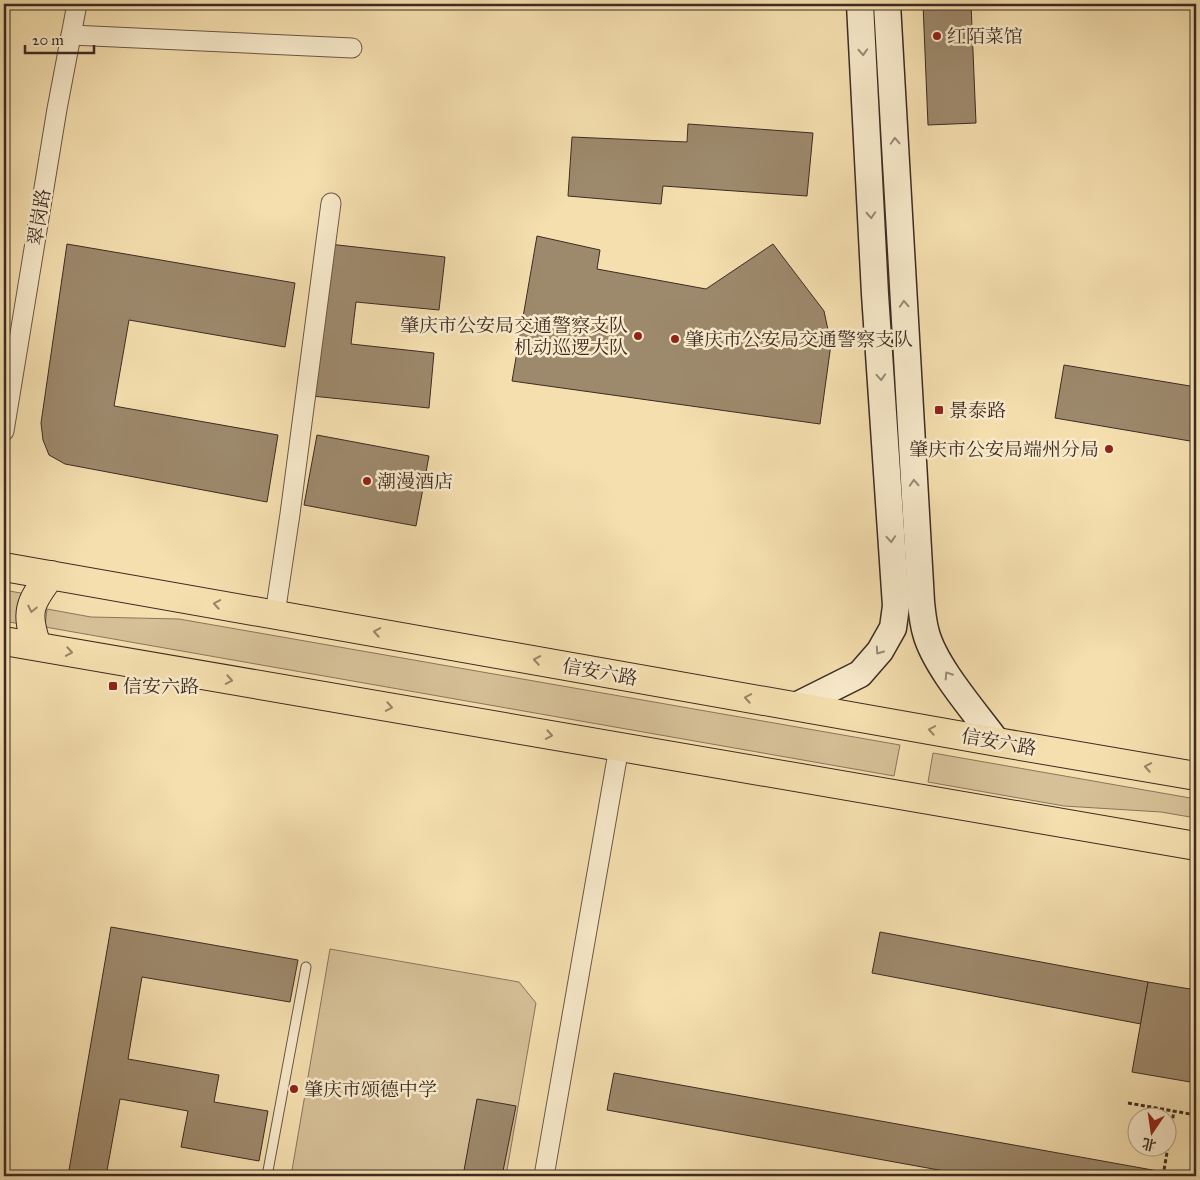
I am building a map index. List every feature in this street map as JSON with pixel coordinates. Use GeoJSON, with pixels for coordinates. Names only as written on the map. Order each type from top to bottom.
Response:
{"type":"FeatureCollection","features":[{"type":"Feature","properties":{"kind":"main road","name":"信安六路"},"geometry":{"type":"LineString","coordinates":[[4,567],[1196,776]]}},
{"type":"Feature","properties":{"kind":"main road"},"geometry":{"type":"LineString","coordinates":[[37,646],[30,626],[30,609],[36,594],[50,575]]}},
{"type":"Feature","properties":{"kind":"main road"},"geometry":{"type":"LineString","coordinates":[[4,641],[1196,846]]}},
{"type":"Feature","properties":{"kind":"street","name":"翠岗路"},"geometry":{"type":"LineString","coordinates":[[4,431],[77,4]]}},
{"type":"Feature","properties":{"kind":"street"},"geometry":{"type":"LineString","coordinates":[[796,706],[860,674],[880,651],[893,628],[896,606],[875,294],[860,4]]}},
{"type":"Feature","properties":{"kind":"street"},"geometry":{"type":"LineString","coordinates":[[887,4],[922,610],[926,633],[938,659],[957,689],[997,742]]}},
{"type":"Feature","properties":{"kind":"street"},"geometry":{"type":"LineString","coordinates":[[71,35],[352,48]]}},
{"type":"Feature","properties":{"kind":"street"},"geometry":{"type":"LineString","coordinates":[[275,614],[331,203]]}},
{"type":"Feature","properties":{"kind":"street"},"geometry":{"type":"LineString","coordinates":[[544,1176],[619,747]]}},
{"type":"Feature","properties":{"kind":"lane"},"geometry":{"type":"LineString","coordinates":[[267,1176],[306,967]]}},
{"type":"Feature","properties":{"kind":"path"},"geometry":{"type":"LineString","coordinates":[[1128,1103],[1157,1108]]}},
{"type":"Feature","properties":{"kind":"path"},"geometry":{"type":"LineString","coordinates":[[1178,1112],[1196,1115]]}},
{"type":"Feature","properties":{"kind":"path"},"geometry":{"type":"LineString","coordinates":[[1163,1176],[1166,1158]]}},
{"type":"Feature","properties":{"kind":"shaded area"},"geometry":{"type":"Polygon","coordinates":[[[4,590],[26,594],[20,624],[4,621],[4,590]]]}},
{"type":"Feature","properties":{"kind":"shaded area"},"geometry":{"type":"Polygon","coordinates":[[[47,609],[91,617],[179,619],[900,745],[894,776],[45,627],[47,609]]]}},
{"type":"Feature","properties":{"kind":"shaded area"},"geometry":{"type":"Polygon","coordinates":[[[933,753],[1196,799],[1196,818],[1161,812],[1064,806],[928,782],[933,753]]]}},
{"type":"Feature","properties":{"kind":"shaded area"},"geometry":{"type":"Polygon","coordinates":[[[330,949],[519,982],[536,1003],[506,1176],[291,1176],[330,949]]]}},
{"type":"Feature","properties":{"kind":"building"},"geometry":{"type":"Polygon","coordinates":[[[923,4],[971,4],[976,123],[928,125],[923,4]]]}},
{"type":"Feature","properties":{"kind":"building"},"geometry":{"type":"Polygon","coordinates":[[[688,124],[813,133],[807,196],[663,186],[661,204],[568,196],[572,137],[687,142],[688,124]]]}},
{"type":"Feature","properties":{"kind":"building"},"geometry":{"type":"Polygon","coordinates":[[[537,236],[600,250],[597,269],[706,289],[773,244],[824,311],[831,344],[820,424],[512,381],[537,236]]]}},
{"type":"Feature","properties":{"kind":"building"},"geometry":{"type":"Polygon","coordinates":[[[67,244],[295,283],[285,347],[129,320],[114,406],[278,435],[267,502],[65,464],[49,455],[43,440],[41,423],[67,244]]]}},
{"type":"Feature","properties":{"kind":"building"},"geometry":{"type":"Polygon","coordinates":[[[329,244],[445,257],[439,310],[356,302],[351,344],[434,353],[429,408],[312,396],[329,244]]]}},
{"type":"Feature","properties":{"kind":"building"},"geometry":{"type":"Polygon","coordinates":[[[1064,365],[1196,387],[1196,442],[1055,418],[1064,365]]]}},
{"type":"Feature","properties":{"kind":"building","name":"潮漫酒店"},"geometry":{"type":"Polygon","coordinates":[[[317,435],[429,456],[416,526],[304,505],[317,435]]]}},
{"type":"Feature","properties":{"kind":"building"},"geometry":{"type":"Polygon","coordinates":[[[111,927],[298,960],[290,1002],[142,977],[128,1059],[219,1075],[214,1102],[268,1111],[259,1161],[181,1147],[188,1111],[120,1099],[106,1176],[68,1176],[111,927]]]}},
{"type":"Feature","properties":{"kind":"building"},"geometry":{"type":"Polygon","coordinates":[[[880,932],[1148,982],[1141,1024],[872,973],[880,932]]]}},
{"type":"Feature","properties":{"kind":"building"},"geometry":{"type":"Polygon","coordinates":[[[1148,982],[1196,990],[1196,1083],[1132,1072],[1148,982]]]}},
{"type":"Feature","properties":{"kind":"building"},"geometry":{"type":"Polygon","coordinates":[[[614,1073],[1158,1171],[1157,1176],[972,1176],[607,1110],[614,1073]]]}},
{"type":"Feature","properties":{"kind":"building"},"geometry":{"type":"Polygon","coordinates":[[[477,1099],[516,1106],[502,1176],[463,1176],[477,1099]]]}},
{"type":"Feature","properties":{"kind":"place","name":"红陌菜馆"},"geometry":{"type":"Point","coordinates":[937,36]}},
{"type":"Feature","properties":{"kind":"place","name":"肇庆市公安局交通警察支队 机动巡逻大队"},"geometry":{"type":"Point","coordinates":[638,336]}},
{"type":"Feature","properties":{"kind":"place","name":"肇庆市公安局交通警察支队"},"geometry":{"type":"Point","coordinates":[675,339]}},
{"type":"Feature","properties":{"kind":"place","name":"景泰路"},"geometry":{"type":"Point","coordinates":[939,410]}},
{"type":"Feature","properties":{"kind":"place","name":"肇庆市公安局端州分局"},"geometry":{"type":"Point","coordinates":[1109,449]}},
{"type":"Feature","properties":{"kind":"place","name":"潮漫酒店"},"geometry":{"type":"Point","coordinates":[367,481]}},
{"type":"Feature","properties":{"kind":"place","name":"信安六路"},"geometry":{"type":"Point","coordinates":[113,686]}},
{"type":"Feature","properties":{"kind":"place","name":"肇庆市颂德中学"},"geometry":{"type":"Point","coordinates":[294,1089]}}]}
